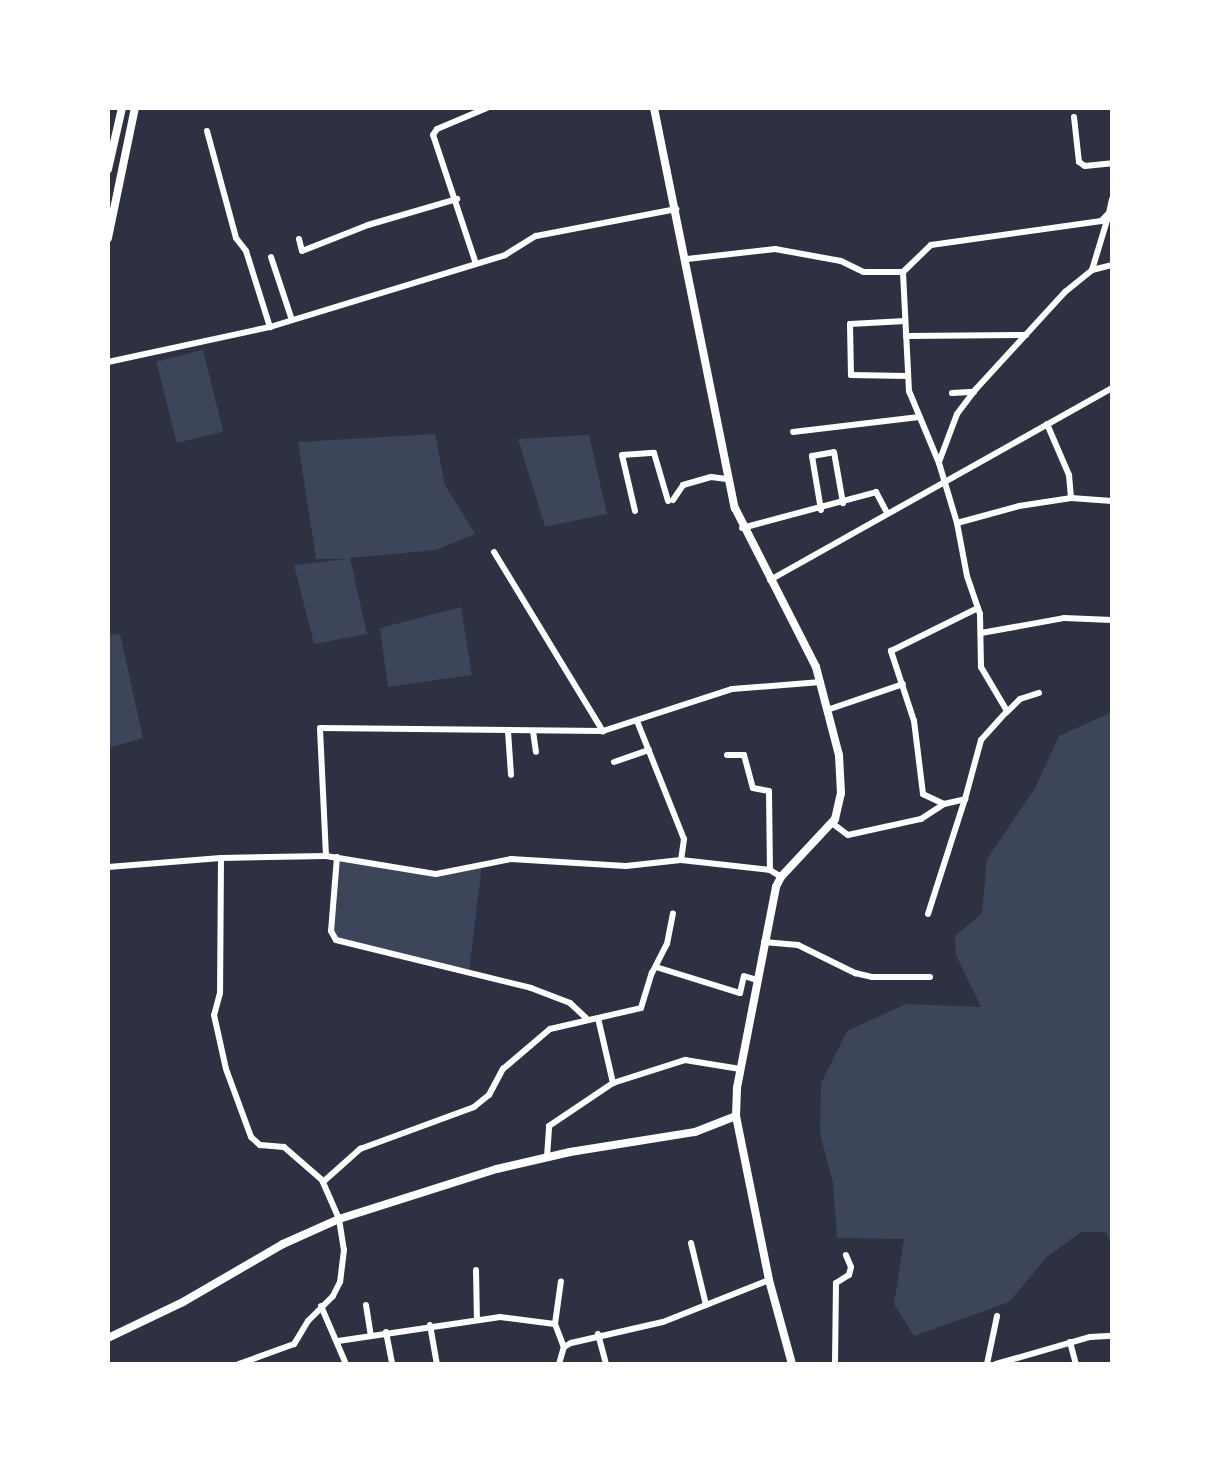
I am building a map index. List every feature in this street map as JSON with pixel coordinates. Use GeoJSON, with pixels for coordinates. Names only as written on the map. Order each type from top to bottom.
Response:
{"type":"FeatureCollection","features":[{"type":"Feature","properties":{"kind":"main road"},"geometry":{"type":"LineString","coordinates":[[108,169],[122,108]]}},
{"type":"Feature","properties":{"kind":"main road"},"geometry":{"type":"LineString","coordinates":[[108,238],[135,108]]}},
{"type":"Feature","properties":{"kind":"main road"},"geometry":{"type":"LineString","coordinates":[[654,108],[687,259],[727,479],[742,528],[821,682],[830,709],[842,779],[840,806],[832,823],[781,877],[764,942],[740,1069],[736,1116],[769,1280],[792,1364]]}},
{"type":"Feature","properties":{"kind":"main road"},"geometry":{"type":"LineString","coordinates":[[108,1338],[183,1302],[282,1244],[339,1219],[422,1191],[548,1157],[695,1132],[736,1116]]}},
{"type":"Feature","properties":{"kind":"street"},"geometry":{"type":"LineString","coordinates":[[476,264],[434,133],[487,108]]}},
{"type":"Feature","properties":{"kind":"street"},"geometry":{"type":"LineString","coordinates":[[1074,117],[1079,162],[1085,166],[1112,163]]}},
{"type":"Feature","properties":{"kind":"street"},"geometry":{"type":"LineString","coordinates":[[207,131],[236,238],[246,251],[270,327]]}},
{"type":"Feature","properties":{"kind":"street"},"geometry":{"type":"LineString","coordinates":[[299,239],[302,251],[368,225],[457,199]]}},
{"type":"Feature","properties":{"kind":"street"},"geometry":{"type":"LineString","coordinates":[[1092,270],[1111,213],[1112,199]]}},
{"type":"Feature","properties":{"kind":"street"},"geometry":{"type":"LineString","coordinates":[[108,362],[270,327],[505,255],[536,236],[677,209]]}},
{"type":"Feature","properties":{"kind":"street"},"geometry":{"type":"LineString","coordinates":[[687,259],[775,249],[841,261],[864,272],[903,272],[931,245],[1057,229],[1101,221],[1111,213]]}},
{"type":"Feature","properties":{"kind":"street"},"geometry":{"type":"LineString","coordinates":[[271,257],[292,320]]}},
{"type":"Feature","properties":{"kind":"street"},"geometry":{"type":"LineString","coordinates":[[939,463],[954,420],[974,392],[1065,292],[1092,270],[1112,265]]}},
{"type":"Feature","properties":{"kind":"street"},"geometry":{"type":"LineString","coordinates":[[903,272],[907,375],[918,417],[939,463],[957,523],[967,576],[978,608],[981,667],[1006,706],[1006,713]]}},
{"type":"Feature","properties":{"kind":"street"},"geometry":{"type":"LineString","coordinates":[[905,321],[850,324],[851,375],[907,375]]}},
{"type":"Feature","properties":{"kind":"street"},"geometry":{"type":"LineString","coordinates":[[906,336],[1026,335]]}},
{"type":"Feature","properties":{"kind":"street"},"geometry":{"type":"LineString","coordinates":[[770,580],[886,511],[1112,388]]}},
{"type":"Feature","properties":{"kind":"street"},"geometry":{"type":"LineString","coordinates":[[952,393],[974,392]]}},
{"type":"Feature","properties":{"kind":"street"},"geometry":{"type":"LineString","coordinates":[[793,432],[918,417]]}},
{"type":"Feature","properties":{"kind":"street"},"geometry":{"type":"LineString","coordinates":[[1047,424],[1069,475],[1071,498]]}},
{"type":"Feature","properties":{"kind":"street"},"geometry":{"type":"LineString","coordinates":[[821,510],[812,456],[834,452],[843,503]]}},
{"type":"Feature","properties":{"kind":"street"},"geometry":{"type":"LineString","coordinates":[[635,511],[622,455],[654,453],[670,500],[683,485],[711,477],[727,479]]}},
{"type":"Feature","properties":{"kind":"street"},"geometry":{"type":"LineString","coordinates":[[742,528],[821,510],[876,492],[886,511]]}},
{"type":"Feature","properties":{"kind":"street"},"geometry":{"type":"LineString","coordinates":[[957,523],[998,510],[1071,498],[1112,501]]}},
{"type":"Feature","properties":{"kind":"street"},"geometry":{"type":"LineString","coordinates":[[494,552],[603,730]]}},
{"type":"Feature","properties":{"kind":"street"},"geometry":{"type":"LineString","coordinates":[[944,804],[928,800],[923,794],[914,721],[891,651],[978,608]]}},
{"type":"Feature","properties":{"kind":"street"},"geometry":{"type":"LineString","coordinates":[[981,633],[1064,618],[1112,620]]}},
{"type":"Feature","properties":{"kind":"street"},"geometry":{"type":"LineString","coordinates":[[326,856],[320,728],[603,730],[732,689],[821,682]]}},
{"type":"Feature","properties":{"kind":"street"},"geometry":{"type":"LineString","coordinates":[[830,709],[903,684]]}},
{"type":"Feature","properties":{"kind":"street"},"geometry":{"type":"LineString","coordinates":[[928,914],[965,799],[981,740],[1020,699],[1039,693]]}},
{"type":"Feature","properties":{"kind":"street"},"geometry":{"type":"LineString","coordinates":[[637,721],[684,839],[681,860]]}},
{"type":"Feature","properties":{"kind":"street"},"geometry":{"type":"LineString","coordinates":[[508,731],[511,775]]}},
{"type":"Feature","properties":{"kind":"street"},"geometry":{"type":"LineString","coordinates":[[533,731],[536,752]]}},
{"type":"Feature","properties":{"kind":"street"},"geometry":{"type":"LineString","coordinates":[[614,762],[649,750]]}},
{"type":"Feature","properties":{"kind":"street"},"geometry":{"type":"LineString","coordinates":[[727,755],[744,755],[753,788],[769,791],[771,870]]}},
{"type":"Feature","properties":{"kind":"street"},"geometry":{"type":"LineString","coordinates":[[832,823],[848,835],[921,819],[944,804],[965,799]]}},
{"type":"Feature","properties":{"kind":"street"},"geometry":{"type":"LineString","coordinates":[[108,867],[221,858],[326,856],[436,874],[511,859],[626,866],[681,860],[771,870],[781,877]]}},
{"type":"Feature","properties":{"kind":"street"},"geometry":{"type":"LineString","coordinates":[[221,858],[220,993],[214,1015],[226,1069],[251,1137],[260,1145],[284,1147],[323,1182],[339,1219],[344,1250],[339,1282],[333,1296],[321,1305],[294,1344],[239,1364]]}},
{"type":"Feature","properties":{"kind":"street"},"geometry":{"type":"LineString","coordinates":[[337,858],[331,931],[336,940],[531,988],[570,1003],[587,1019]]}},
{"type":"Feature","properties":{"kind":"street"},"geometry":{"type":"LineString","coordinates":[[323,1182],[360,1149],[474,1107],[489,1095],[503,1069],[550,1029],[641,1008],[656,967],[668,944],[672,914]]}},
{"type":"Feature","properties":{"kind":"street"},"geometry":{"type":"LineString","coordinates":[[764,942],[798,945],[855,973],[872,977],[930,978]]}},
{"type":"Feature","properties":{"kind":"street"},"geometry":{"type":"LineString","coordinates":[[656,967],[740,993],[744,976],[757,980]]}},
{"type":"Feature","properties":{"kind":"street"},"geometry":{"type":"LineString","coordinates":[[597,1018],[613,1083]]}},
{"type":"Feature","properties":{"kind":"street"},"geometry":{"type":"LineString","coordinates":[[548,1157],[549,1126],[613,1083],[686,1060],[740,1069]]}},
{"type":"Feature","properties":{"kind":"street"},"geometry":{"type":"LineString","coordinates":[[691,1243],[706,1305]]}},
{"type":"Feature","properties":{"kind":"street"},"geometry":{"type":"LineString","coordinates":[[835,1364],[836,1283],[849,1275],[851,1267],[846,1255]]}},
{"type":"Feature","properties":{"kind":"street"},"geometry":{"type":"LineString","coordinates":[[476,1270],[477,1320]]}},
{"type":"Feature","properties":{"kind":"street"},"geometry":{"type":"LineString","coordinates":[[564,1347],[598,1334],[663,1322],[769,1280]]}},
{"type":"Feature","properties":{"kind":"street"},"geometry":{"type":"LineString","coordinates":[[559,1364],[564,1347],[555,1324],[561,1281]]}},
{"type":"Feature","properties":{"kind":"street"},"geometry":{"type":"LineString","coordinates":[[321,1305],[346,1364]]}},
{"type":"Feature","properties":{"kind":"street"},"geometry":{"type":"LineString","coordinates":[[366,1305],[371,1335]]}},
{"type":"Feature","properties":{"kind":"street"},"geometry":{"type":"LineString","coordinates":[[987,1364],[997,1316]]}},
{"type":"Feature","properties":{"kind":"street"},"geometry":{"type":"LineString","coordinates":[[338,1341],[430,1325],[500,1317],[555,1324]]}},
{"type":"Feature","properties":{"kind":"street"},"geometry":{"type":"LineString","coordinates":[[430,1325],[437,1364]]}},
{"type":"Feature","properties":{"kind":"street"},"geometry":{"type":"LineString","coordinates":[[386,1332],[392,1364]]}},
{"type":"Feature","properties":{"kind":"street"},"geometry":{"type":"LineString","coordinates":[[598,1334],[606,1364]]}},
{"type":"Feature","properties":{"kind":"street"},"geometry":{"type":"LineString","coordinates":[[996,1364],[1070,1342],[1112,1336]]}},
{"type":"Feature","properties":{"kind":"street"},"geometry":{"type":"LineString","coordinates":[[1070,1342],[1076,1364]]}},
{"type":"Feature","properties":{"kind":"street"},"geometry":{"type":"LineString","coordinates":[[1024,1355],[1027,1364]]}},
{"type":"Feature","properties":{"kind":"shaded area"},"geometry":{"type":"Polygon","coordinates":[[[203,350],[223,432],[177,443],[156,362],[203,350]]]}},
{"type":"Feature","properties":{"kind":"shaded area"},"geometry":{"type":"Polygon","coordinates":[[[435,434],[445,485],[475,534],[436,550],[350,558],[367,634],[314,644],[294,565],[347,559],[316,559],[298,442],[435,434]]]}},
{"type":"Feature","properties":{"kind":"shaded area"},"geometry":{"type":"Polygon","coordinates":[[[589,435],[607,514],[545,527],[518,439],[589,435]]]}},
{"type":"Feature","properties":{"kind":"shaded area"},"geometry":{"type":"Polygon","coordinates":[[[461,607],[472,675],[388,687],[380,628],[461,607]]]}},
{"type":"Feature","properties":{"kind":"shaded area"},"geometry":{"type":"Polygon","coordinates":[[[120,634],[143,738],[108,748],[108,635],[120,634]]]}},
{"type":"Feature","properties":{"kind":"shaded area"},"geometry":{"type":"Polygon","coordinates":[[[1112,712],[1112,1245],[1105,1232],[1081,1232],[1047,1257],[1009,1302],[914,1336],[894,1304],[904,1239],[837,1238],[833,1183],[820,1134],[821,1083],[847,1031],[906,1004],[981,1007],[956,955],[955,936],[982,913],[987,859],[1035,788],[1059,736],[1112,712]]]}},
{"type":"Feature","properties":{"kind":"shaded area"},"geometry":{"type":"Polygon","coordinates":[[[337,857],[436,874],[482,864],[469,972],[336,940],[331,931],[337,857]]]}}]}
